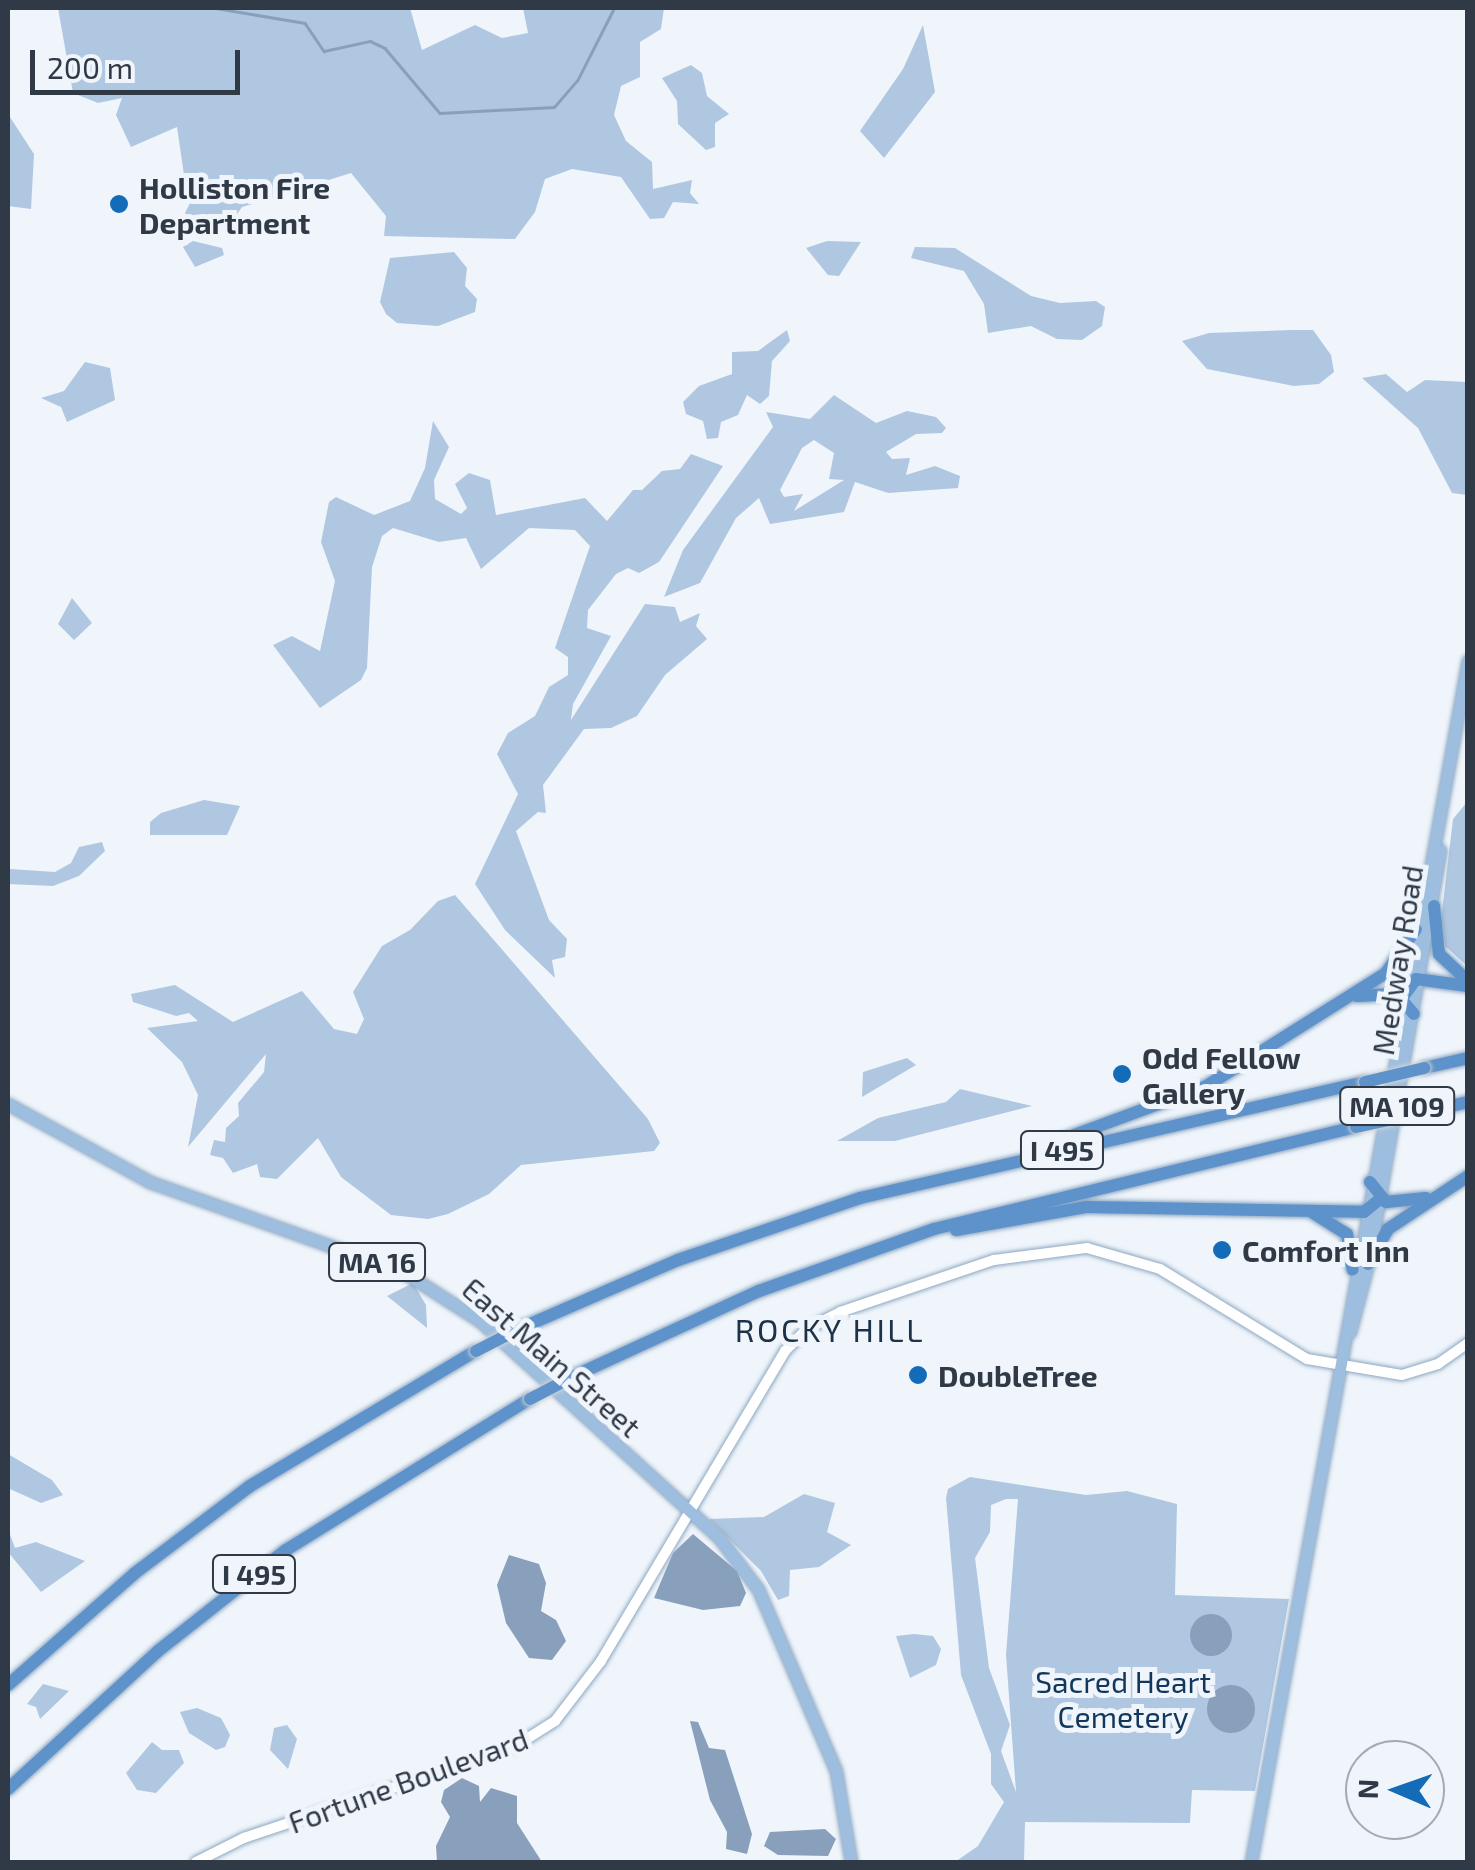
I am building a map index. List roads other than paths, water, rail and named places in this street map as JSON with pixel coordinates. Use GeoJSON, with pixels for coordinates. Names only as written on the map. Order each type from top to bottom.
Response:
{"type":"FeatureCollection","features":[{"type":"Feature","properties":{"kind":"highway"},"geometry":{"type":"LineString","coordinates":[[1434,906],[1441,958],[1468,983]]}},
{"type":"Feature","properties":{"kind":"highway"},"geometry":{"type":"LineString","coordinates":[[959,1173],[1184,1098],[1395,965],[1416,929]]}},
{"type":"Feature","properties":{"kind":"highway"},"geometry":{"type":"LineString","coordinates":[[1403,997],[1421,978],[1468,983]]}},
{"type":"Feature","properties":{"kind":"highway"},"geometry":{"type":"LineString","coordinates":[[1336,1004],[1373,992],[1403,997],[1414,1014]]}},
{"type":"Feature","properties":{"kind":"highway","name":"I 495"},"geometry":{"type":"LineString","coordinates":[[8,1685],[135,1573],[250,1486],[521,1328],[762,1229],[959,1173],[1468,1058]]}},
{"type":"Feature","properties":{"kind":"highway","name":"I 495"},"geometry":{"type":"LineString","coordinates":[[8,1789],[102,1699],[272,1560],[393,1478],[574,1376],[759,1291],[886,1245],[1056,1195],[1468,1102]]}},
{"type":"Feature","properties":{"kind":"highway"},"geometry":{"type":"LineString","coordinates":[[1368,1264],[1388,1229],[1468,1176]]}},
{"type":"Feature","properties":{"kind":"highway"},"geometry":{"type":"LineString","coordinates":[[1370,1182],[1380,1199]]}},
{"type":"Feature","properties":{"kind":"highway"},"geometry":{"type":"LineString","coordinates":[[886,1245],[1087,1207],[1276,1206],[1364,1212],[1380,1199],[1412,1202],[1446,1190]]}},
{"type":"Feature","properties":{"kind":"highway"},"geometry":{"type":"LineString","coordinates":[[1276,1206],[1337,1224],[1351,1243],[1353,1270]]}},
{"type":"Feature","properties":{"kind":"main road","name":"Medway Road"},"geometry":{"type":"LineString","coordinates":[[1251,1862],[1353,1270],[1468,660]]}},
{"type":"Feature","properties":{"kind":"main road","name":"Medway Road"},"geometry":{"type":"LineString","coordinates":[[1339,1366],[1368,1264],[1434,906],[1445,796]]}},
{"type":"Feature","properties":{"kind":"main road","name":"East Main Street"},"geometry":{"type":"LineString","coordinates":[[8,1104],[150,1182],[438,1290],[689,1512],[742,1566],[781,1632],[836,1770],[851,1862]]}},
{"type":"Feature","properties":{"kind":"main road","name":"Fortune Boulevard"},"geometry":{"type":"LineString","coordinates":[[196,1862],[244,1838],[514,1747],[542,1731],[590,1678],[776,1366],[807,1329],[879,1297],[1030,1252],[1069,1247],[1126,1254],[1160,1269],[1293,1354],[1339,1366],[1402,1375],[1438,1364],[1468,1343]]}},
{"type":"Feature","properties":{"kind":"waterway"},"geometry":{"type":"LineString","coordinates":[[216,8],[305,23],[324,51],[370,41],[385,48],[440,113],[554,107],[577,81],[614,8]]}},
{"type":"Feature","properties":{"kind":"place","name":"Holliston Fire Department"},"geometry":{"type":"Point","coordinates":[119,204]}},
{"type":"Feature","properties":{"kind":"place","name":"Odd Fellow Gallery"},"geometry":{"type":"Point","coordinates":[1122,1074]}},
{"type":"Feature","properties":{"kind":"place","name":"Comfort Inn"},"geometry":{"type":"Point","coordinates":[1222,1250]}},
{"type":"Feature","properties":{"kind":"place","name":"DoubleTree"},"geometry":{"type":"Point","coordinates":[918,1375]}},
{"type":"Feature","properties":{"kind":"district","name":"ROCKY HILL"},"geometry":{"type":"Point","coordinates":[830,1329]}},
{"type":"Feature","properties":{"kind":"park label","name":"Sacred Heart Cemetery"},"geometry":{"type":"Point","coordinates":[1123,1698]}}]}
